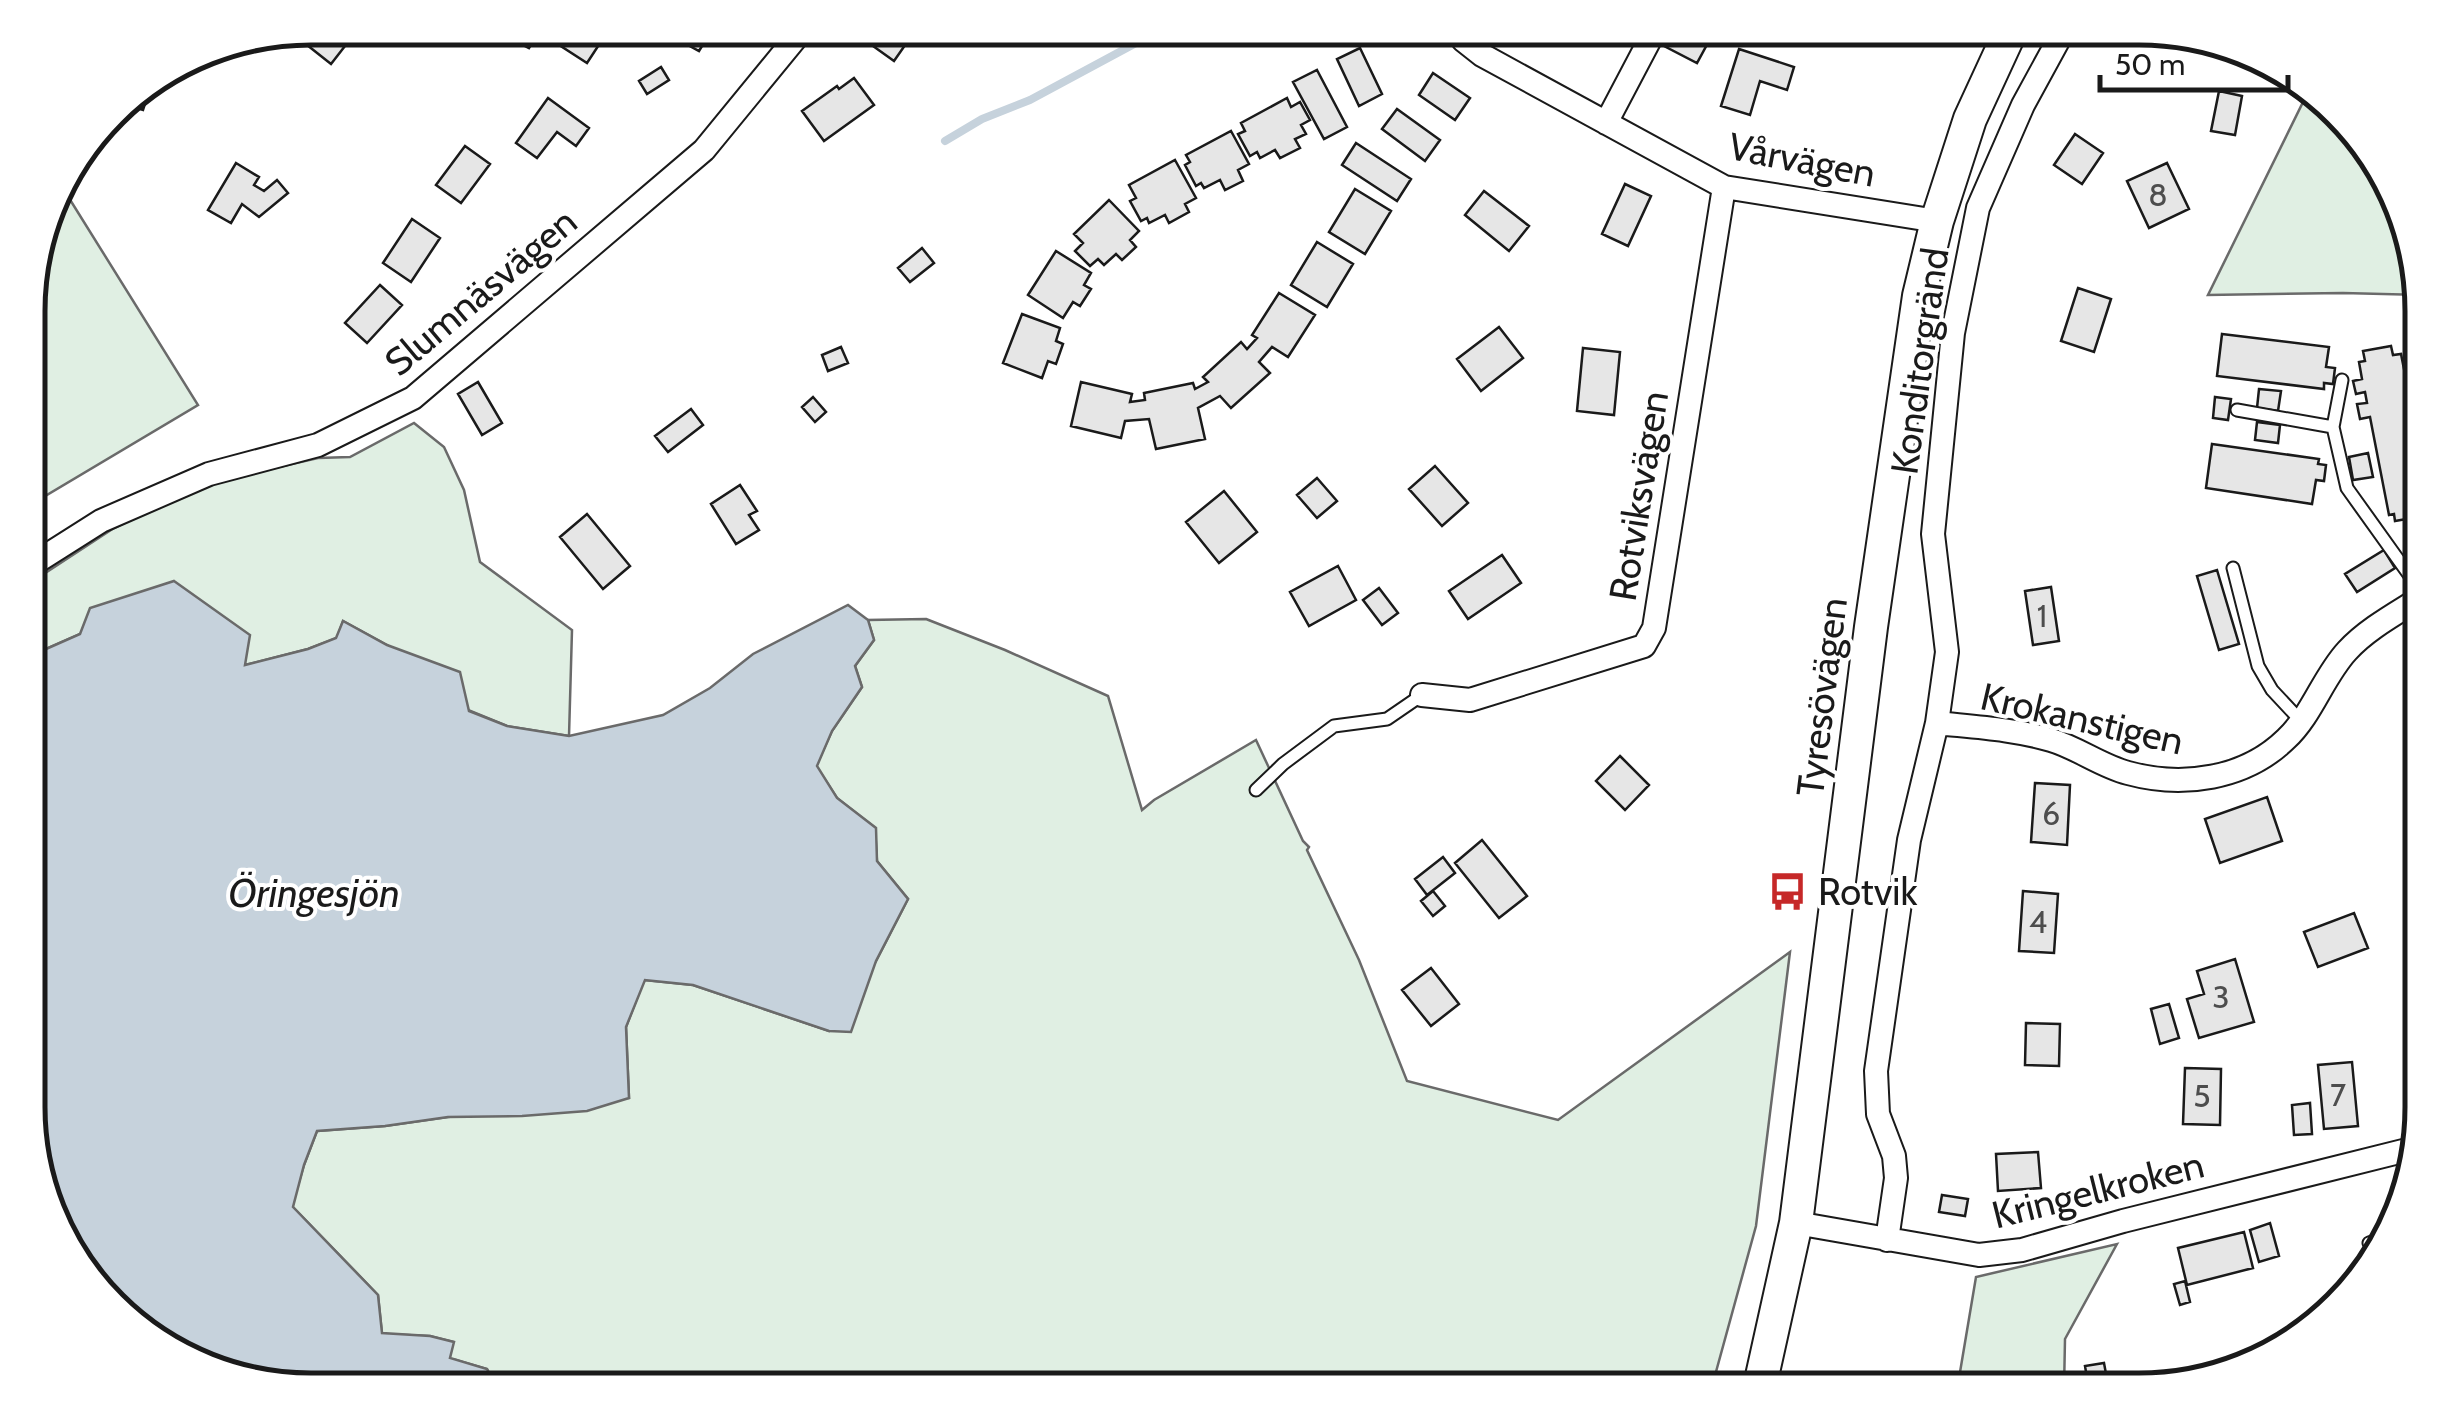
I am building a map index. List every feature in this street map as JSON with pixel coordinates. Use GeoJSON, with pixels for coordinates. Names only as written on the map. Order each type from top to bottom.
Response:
{"type":"FeatureCollection","features":[{"type":"Feature","properties":{"kind":"main road","name":"Tyresövägen"},"geometry":{"type":"LineString","coordinates":[[1763,1372],[1796,1223],[1871,627],[1919,296],[1937,221],[1970,118],[2004,45]]}},
{"type":"Feature","properties":{"kind":"street","name":"Slumnäsvägen"},"geometry":{"type":"LineString","coordinates":[[45,556],[100,521],[209,474],[318,445],[414,398],[704,150],[790,45]]}},
{"type":"Feature","properties":{"kind":"street","name":"Vårvägen"},"geometry":{"type":"LineString","coordinates":[[1470,45],[1724,187],[1937,221]]}},
{"type":"Feature","properties":{"kind":"street"},"geometry":{"type":"LineString","coordinates":[[1606,122],[1647,45]]}},
{"type":"Feature","properties":{"kind":"street","name":"Konditorgränd"},"geometry":{"type":"LineString","coordinates":[[1937,723],[1947,652],[1933,534],[1952,333],[1978,208],[2022,105],[2055,45]]}},
{"type":"Feature","properties":{"kind":"street","name":"Rotviksvägen"},"geometry":{"type":"LineString","coordinates":[[1422,696],[1470,700],[1644,646],[1654,628],[1724,187]]}},
{"type":"Feature","properties":{"kind":"street","name":"Krokanstigen"},"geometry":{"type":"LineString","coordinates":[[1887,1240],[1896,1178],[1894,1156],[1878,1114],[1876,1072],[1909,840],[1937,723],[2054,741],[2126,773],[2160,780],[2192,781],[2221,775],[2260,759],[2288,738],[2348,650],[2404,609]]}},
{"type":"Feature","properties":{"kind":"street","name":"Kringelkroken"},"geometry":{"type":"LineString","coordinates":[[1796,1223],[1979,1255],[2022,1250],[2401,1152]]}},
{"type":"Feature","properties":{"kind":"lane"},"geometry":{"type":"LineString","coordinates":[[2342,380],[2333,427],[2347,488],[2404,568]]}},
{"type":"Feature","properties":{"kind":"lane"},"geometry":{"type":"LineString","coordinates":[[2237,410],[2333,427]]}},
{"type":"Feature","properties":{"kind":"lane"},"geometry":{"type":"LineString","coordinates":[[2233,568],[2258,666],[2272,690],[2300,720]]}},
{"type":"Feature","properties":{"kind":"lane"},"geometry":{"type":"LineString","coordinates":[[1256,790],[1334,726],[1387,719],[1422,696]]}},
{"type":"Feature","properties":{"kind":"green space"},"geometry":{"type":"Polygon","coordinates":[[[2303,102],[2350,149],[2369,178],[2396,242],[2404,295],[2208,295],[2303,102]]]}},
{"type":"Feature","properties":{"kind":"green space"},"geometry":{"type":"Polygon","coordinates":[[[69,199],[198,405],[45,496],[47,276],[69,199]]]}},
{"type":"Feature","properties":{"kind":"green space"},"geometry":{"type":"Polygon","coordinates":[[[414,423],[444,447],[464,490],[480,562],[572,630],[569,736],[507,726],[468,710],[387,645],[343,621],[337,638],[245,665],[80,634],[45,652],[45,573],[114,528],[205,484],[318,458],[350,457],[414,423]]]}},
{"type":"Feature","properties":{"kind":"green space"},"geometry":{"type":"Polygon","coordinates":[[[926,619],[1108,696],[1142,810],[1256,740],[1309,847],[1307,850],[1359,960],[1407,1081],[1558,1120],[1790,952],[1756,1226],[1716,1372],[489,1373],[449,1358],[453,1342],[430,1336],[382,1334],[378,1295],[292,1206],[317,1131],[629,1098],[626,1027],[644,980],[693,985],[829,1031],[876,961],[908,899],[877,861],[875,828],[837,798],[816,766],[832,731],[862,687],[855,666],[874,640],[868,620],[926,619]]]}},
{"type":"Feature","properties":{"kind":"green space"},"geometry":{"type":"Polygon","coordinates":[[[2117,1244],[2065,1339],[2064,1372],[1960,1372],[1976,1277],[2117,1244]]]}},
{"type":"Feature","properties":{"kind":"water","name":"Öringesjön"},"geometry":{"type":"Polygon","coordinates":[[[174,581],[250,635],[245,665],[336,638],[343,621],[387,645],[460,672],[469,711],[507,726],[569,736],[663,715],[710,688],[753,654],[848,605],[868,620],[874,640],[855,666],[862,687],[832,731],[817,766],[837,798],[876,828],[877,861],[908,899],[876,961],[851,1032],[829,1031],[693,985],[645,980],[626,1027],[629,1098],[587,1111],[448,1117],[317,1131],[293,1207],[378,1295],[382,1333],[454,1342],[450,1358],[489,1373],[276,1371],[209,1353],[178,1337],[123,1295],[90,1255],[65,1209],[47,1142],[45,652],[80,634],[90,608],[174,581]]]}},
{"type":"Feature","properties":{"kind":"building"},"geometry":{"type":"Polygon","coordinates":[[[307,45],[346,45],[331,64],[307,45]]]}},
{"type":"Feature","properties":{"kind":"building"},"geometry":{"type":"Polygon","coordinates":[[[559,45],[599,45],[587,63],[559,45]]]}},
{"type":"Feature","properties":{"kind":"building"},"geometry":{"type":"Polygon","coordinates":[[[872,45],[905,45],[894,61],[872,45]]]}},
{"type":"Feature","properties":{"kind":"building"},"geometry":{"type":"Polygon","coordinates":[[[1664,45],[1707,45],[1697,63],[1664,45]]]}},
{"type":"Feature","properties":{"kind":"building"},"geometry":{"type":"Polygon","coordinates":[[[1360,48],[1382,94],[1359,106],[1337,59],[1360,48]]]}},
{"type":"Feature","properties":{"kind":"building"},"geometry":{"type":"Polygon","coordinates":[[[1739,49],[1794,67],[1787,90],[1760,81],[1750,115],[1721,106],[1739,49]]]}},
{"type":"Feature","properties":{"kind":"building"},"geometry":{"type":"Polygon","coordinates":[[[661,67],[669,80],[647,94],[639,81],[661,67]]]}},
{"type":"Feature","properties":{"kind":"building"},"geometry":{"type":"Polygon","coordinates":[[[1317,70],[1347,127],[1324,139],[1293,82],[1317,70]]]}},
{"type":"Feature","properties":{"kind":"building"},"geometry":{"type":"Polygon","coordinates":[[[1433,73],[1470,98],[1455,120],[1419,95],[1433,73]]]}},
{"type":"Feature","properties":{"kind":"building"},"geometry":{"type":"Polygon","coordinates":[[[854,78],[874,105],[824,141],[802,111],[854,78]]]}},
{"type":"Feature","properties":{"kind":"building"},"geometry":{"type":"Polygon","coordinates":[[[2219,91],[2242,96],[2235,135],[2211,131],[2219,91]]]}},
{"type":"Feature","properties":{"kind":"building"},"geometry":{"type":"Polygon","coordinates":[[[548,98],[589,128],[576,146],[557,132],[537,158],[516,143],[548,98]]]}},
{"type":"Feature","properties":{"kind":"building"},"geometry":{"type":"Polygon","coordinates":[[[1287,98],[1291,107],[1300,102],[1310,120],[1301,125],[1306,134],[1295,139],[1300,148],[1280,158],[1275,150],[1260,158],[1257,152],[1250,156],[1238,134],[1245,131],[1241,123],[1287,98]]]}},
{"type":"Feature","properties":{"kind":"building"},"geometry":{"type":"Polygon","coordinates":[[[1397,109],[1440,140],[1425,161],[1382,129],[1397,109]]]}},
{"type":"Feature","properties":{"kind":"building"},"geometry":{"type":"Polygon","coordinates":[[[1231,131],[1249,164],[1238,170],[1243,181],[1225,190],[1220,180],[1204,188],[1201,183],[1196,186],[1185,165],[1190,162],[1186,155],[1231,131]]]}},
{"type":"Feature","properties":{"kind":"building"},"geometry":{"type":"Polygon","coordinates":[[[2075,134],[2103,153],[2082,184],[2054,165],[2075,134]]]}},
{"type":"Feature","properties":{"kind":"building"},"geometry":{"type":"Polygon","coordinates":[[[1356,143],[1411,179],[1397,201],[1342,165],[1356,143]]]}},
{"type":"Feature","properties":{"kind":"building"},"geometry":{"type":"Polygon","coordinates":[[[465,146],[490,164],[461,203],[436,185],[465,146]]]}},
{"type":"Feature","properties":{"kind":"building"},"geometry":{"type":"Polygon","coordinates":[[[1175,160],[1196,198],[1185,204],[1189,212],[1169,223],[1165,215],[1149,223],[1147,218],[1141,221],[1130,201],[1136,198],[1129,185],[1175,160]]]}},
{"type":"Feature","properties":{"kind":"building"},"geometry":{"type":"Polygon","coordinates":[[[236,163],[259,177],[254,185],[264,191],[277,180],[288,193],[259,217],[242,204],[231,223],[208,210],[236,163]]]}},
{"type":"Feature","properties":{"kind":"building"},"geometry":{"type":"Polygon","coordinates":[[[2167,163],[2189,209],[2149,228],[2127,181],[2167,163]]]}},
{"type":"Feature","properties":{"kind":"building"},"geometry":{"type":"Polygon","coordinates":[[[1625,184],[1651,196],[1628,246],[1602,234],[1625,184]]]}},
{"type":"Feature","properties":{"kind":"building"},"geometry":{"type":"Polygon","coordinates":[[[1355,189],[1391,211],[1365,254],[1329,232],[1355,189]]]}},
{"type":"Feature","properties":{"kind":"building"},"geometry":{"type":"Polygon","coordinates":[[[1484,191],[1529,226],[1509,251],[1465,215],[1484,191]]]}},
{"type":"Feature","properties":{"kind":"building"},"geometry":{"type":"Polygon","coordinates":[[[1109,200],[1139,231],[1130,240],[1136,247],[1122,260],[1116,254],[1104,265],[1098,259],[1090,266],[1075,251],[1083,243],[1074,234],[1109,200]]]}},
{"type":"Feature","properties":{"kind":"building"},"geometry":{"type":"Polygon","coordinates":[[[412,219],[440,238],[411,282],[383,263],[412,219]]]}},
{"type":"Feature","properties":{"kind":"building"},"geometry":{"type":"Polygon","coordinates":[[[1317,242],[1353,264],[1327,307],[1291,285],[1317,242]]]}},
{"type":"Feature","properties":{"kind":"building"},"geometry":{"type":"Polygon","coordinates":[[[922,248],[934,263],[910,282],[898,268],[922,248]]]}},
{"type":"Feature","properties":{"kind":"building"},"geometry":{"type":"Polygon","coordinates":[[[1056,251],[1091,273],[1084,285],[1091,289],[1080,306],[1073,302],[1063,318],[1028,295],[1056,251]]]}},
{"type":"Feature","properties":{"kind":"building"},"geometry":{"type":"Polygon","coordinates":[[[380,285],[402,305],[367,343],[345,323],[380,285]]]}},
{"type":"Feature","properties":{"kind":"building"},"geometry":{"type":"Polygon","coordinates":[[[2078,288],[2111,299],[2094,352],[2061,341],[2078,288]]]}},
{"type":"Feature","properties":{"kind":"building"},"geometry":{"type":"Polygon","coordinates":[[[1279,293],[1315,315],[1288,357],[1272,347],[1259,362],[1270,373],[1231,408],[1220,396],[1198,408],[1205,439],[1156,449],[1149,419],[1125,421],[1121,438],[1071,426],[1081,382],[1132,394],[1130,402],[1145,400],[1144,393],[1193,383],[1195,389],[1208,382],[1203,377],[1241,342],[1247,349],[1257,338],[1252,335],[1279,293]]]}},
{"type":"Feature","properties":{"kind":"building"},"geometry":{"type":"Polygon","coordinates":[[[1022,314],[1060,328],[1056,341],[1063,344],[1056,364],[1048,361],[1042,378],[1003,363],[1022,314]]]}},
{"type":"Feature","properties":{"kind":"building"},"geometry":{"type":"Polygon","coordinates":[[[1499,327],[1523,358],[1481,391],[1457,359],[1499,327]]]}},
{"type":"Feature","properties":{"kind":"building"},"geometry":{"type":"Polygon","coordinates":[[[2222,334],[2329,347],[2326,367],[2335,368],[2333,384],[2324,383],[2324,389],[2217,376],[2222,334]]]}},
{"type":"Feature","properties":{"kind":"building"},"geometry":{"type":"Polygon","coordinates":[[[2391,346],[2393,355],[2401,354],[2404,519],[2395,521],[2394,514],[2389,515],[2370,417],[2360,419],[2357,404],[2367,403],[2365,392],[2356,394],[2353,381],[2362,379],[2359,362],[2365,361],[2363,351],[2391,346]]]}},
{"type":"Feature","properties":{"kind":"building"},"geometry":{"type":"Polygon","coordinates":[[[841,347],[848,363],[828,371],[822,355],[841,347]]]}},
{"type":"Feature","properties":{"kind":"building"},"geometry":{"type":"Polygon","coordinates":[[[1583,348],[1620,352],[1614,415],[1577,411],[1583,348]]]}},
{"type":"Feature","properties":{"kind":"building"},"geometry":{"type":"Polygon","coordinates":[[[478,382],[502,423],[482,435],[458,394],[478,382]]]}},
{"type":"Feature","properties":{"kind":"building"},"geometry":{"type":"Polygon","coordinates":[[[2259,389],[2281,391],[2278,411],[2257,408],[2259,389]]]}},
{"type":"Feature","properties":{"kind":"building"},"geometry":{"type":"Polygon","coordinates":[[[813,397],[826,412],[815,422],[802,407],[813,397]]]}},
{"type":"Feature","properties":{"kind":"building"},"geometry":{"type":"Polygon","coordinates":[[[2215,397],[2231,399],[2228,420],[2213,418],[2215,397]]]}},
{"type":"Feature","properties":{"kind":"building"},"geometry":{"type":"Polygon","coordinates":[[[691,409],[703,425],[668,452],[655,436],[691,409]]]}},
{"type":"Feature","properties":{"kind":"building"},"geometry":{"type":"Polygon","coordinates":[[[2257,422],[2280,425],[2278,443],[2255,440],[2257,422]]]}},
{"type":"Feature","properties":{"kind":"building"},"geometry":{"type":"Polygon","coordinates":[[[2212,444],[2319,459],[2318,464],[2326,465],[2324,481],[2316,480],[2312,504],[2206,488],[2212,444]]]}},
{"type":"Feature","properties":{"kind":"building"},"geometry":{"type":"Polygon","coordinates":[[[2368,453],[2373,477],[2353,480],[2349,457],[2368,453]]]}},
{"type":"Feature","properties":{"kind":"building"},"geometry":{"type":"Polygon","coordinates":[[[1435,466],[1468,503],[1442,526],[1409,489],[1435,466]]]}},
{"type":"Feature","properties":{"kind":"building"},"geometry":{"type":"Polygon","coordinates":[[[1317,478],[1337,501],[1317,518],[1297,495],[1317,478]]]}},
{"type":"Feature","properties":{"kind":"building"},"geometry":{"type":"Polygon","coordinates":[[[740,485],[757,511],[749,515],[759,530],[736,544],[711,504],[740,485]]]}},
{"type":"Feature","properties":{"kind":"building"},"geometry":{"type":"Polygon","coordinates":[[[1224,491],[1257,532],[1219,563],[1186,522],[1224,491]]]}},
{"type":"Feature","properties":{"kind":"building"},"geometry":{"type":"Polygon","coordinates":[[[587,514],[630,566],[603,589],[560,537],[587,514]]]}},
{"type":"Feature","properties":{"kind":"building"},"geometry":{"type":"Polygon","coordinates":[[[2384,550],[2395,568],[2357,592],[2345,574],[2384,550]]]}},
{"type":"Feature","properties":{"kind":"building"},"geometry":{"type":"Polygon","coordinates":[[[1502,555],[1521,583],[1468,619],[1449,591],[1502,555]]]}},
{"type":"Feature","properties":{"kind":"building"},"geometry":{"type":"Polygon","coordinates":[[[1338,566],[1356,600],[1309,626],[1290,592],[1338,566]]]}},
{"type":"Feature","properties":{"kind":"building"},"geometry":{"type":"Polygon","coordinates":[[[2217,570],[2239,644],[2219,650],[2197,576],[2217,570]]]}},
{"type":"Feature","properties":{"kind":"building"},"geometry":{"type":"Polygon","coordinates":[[[2051,587],[2059,641],[2033,645],[2025,591],[2051,587]]]}},
{"type":"Feature","properties":{"kind":"building"},"geometry":{"type":"Polygon","coordinates":[[[1379,588],[1398,613],[1382,625],[1363,600],[1379,588]]]}},
{"type":"Feature","properties":{"kind":"building"},"geometry":{"type":"Polygon","coordinates":[[[1620,756],[1649,785],[1625,810],[1596,781],[1620,756]]]}},
{"type":"Feature","properties":{"kind":"building"},"geometry":{"type":"Polygon","coordinates":[[[2035,783],[2070,785],[2067,845],[2031,842],[2035,783]]]}},
{"type":"Feature","properties":{"kind":"building"},"geometry":{"type":"Polygon","coordinates":[[[2267,797],[2282,841],[2220,863],[2205,819],[2267,797]]]}},
{"type":"Feature","properties":{"kind":"building"},"geometry":{"type":"Polygon","coordinates":[[[1482,840],[1527,896],[1499,918],[1455,863],[1482,840]]]}},
{"type":"Feature","properties":{"kind":"building"},"geometry":{"type":"Polygon","coordinates":[[[1443,857],[1455,873],[1427,895],[1415,879],[1443,857]]]}},
{"type":"Feature","properties":{"kind":"building"},"geometry":{"type":"Polygon","coordinates":[[[1433,891],[1445,906],[1433,916],[1421,901],[1433,891]]]}},
{"type":"Feature","properties":{"kind":"building"},"geometry":{"type":"Polygon","coordinates":[[[2023,891],[2058,894],[2054,953],[2019,951],[2023,891]]]}},
{"type":"Feature","properties":{"kind":"building"},"geometry":{"type":"Polygon","coordinates":[[[2354,913],[2368,948],[2318,967],[2304,932],[2354,913]]]}},
{"type":"Feature","properties":{"kind":"building"},"geometry":{"type":"Polygon","coordinates":[[[2235,959],[2254,1022],[2199,1038],[2187,999],[2204,994],[2197,971],[2235,959]]]}},
{"type":"Feature","properties":{"kind":"building"},"geometry":{"type":"Polygon","coordinates":[[[1431,968],[1459,1004],[1431,1026],[1402,990],[1431,968]]]}},
{"type":"Feature","properties":{"kind":"building"},"geometry":{"type":"Polygon","coordinates":[[[2169,1004],[2179,1038],[2160,1044],[2151,1009],[2169,1004]]]}},
{"type":"Feature","properties":{"kind":"building"},"geometry":{"type":"Polygon","coordinates":[[[2026,1023],[2060,1024],[2059,1066],[2025,1065],[2026,1023]]]}},
{"type":"Feature","properties":{"kind":"building"},"geometry":{"type":"Polygon","coordinates":[[[2352,1062],[2358,1126],[2324,1129],[2318,1065],[2352,1062]]]}},
{"type":"Feature","properties":{"kind":"building"},"geometry":{"type":"Polygon","coordinates":[[[2185,1068],[2221,1069],[2220,1125],[2183,1124],[2185,1068]]]}},
{"type":"Feature","properties":{"kind":"building"},"geometry":{"type":"Polygon","coordinates":[[[2310,1103],[2312,1134],[2294,1135],[2292,1105],[2310,1103]]]}},
{"type":"Feature","properties":{"kind":"building"},"geometry":{"type":"Polygon","coordinates":[[[2038,1152],[2041,1188],[1998,1191],[1996,1154],[2038,1152]]]}},
{"type":"Feature","properties":{"kind":"building"},"geometry":{"type":"Polygon","coordinates":[[[1942,1195],[1968,1199],[1965,1216],[1939,1212],[1942,1195]]]}},
{"type":"Feature","properties":{"kind":"building"},"geometry":{"type":"Polygon","coordinates":[[[2270,1223],[2279,1256],[2259,1262],[2250,1230],[2270,1223]]]}},
{"type":"Feature","properties":{"kind":"building"},"geometry":{"type":"Polygon","coordinates":[[[2244,1232],[2253,1268],[2187,1285],[2178,1248],[2244,1232]]]}},
{"type":"Feature","properties":{"kind":"building"},"geometry":{"type":"Polygon","coordinates":[[[2185,1281],[2190,1302],[2180,1305],[2174,1284],[2185,1281]]]}},
{"type":"Feature","properties":{"kind":"building"},"geometry":{"type":"Polygon","coordinates":[[[2104,1363],[2106,1372],[2086,1372],[2085,1366],[2104,1363]]]}},
{"type":"Feature","properties":{"kind":"waterway"},"geometry":{"type":"LineString","coordinates":[[945,141],[1132,45]]}},
{"type":"Feature","properties":{"kind":"place","name":"Rotvik"},"geometry":{"type":"Point","coordinates":[1788,892]}}]}
